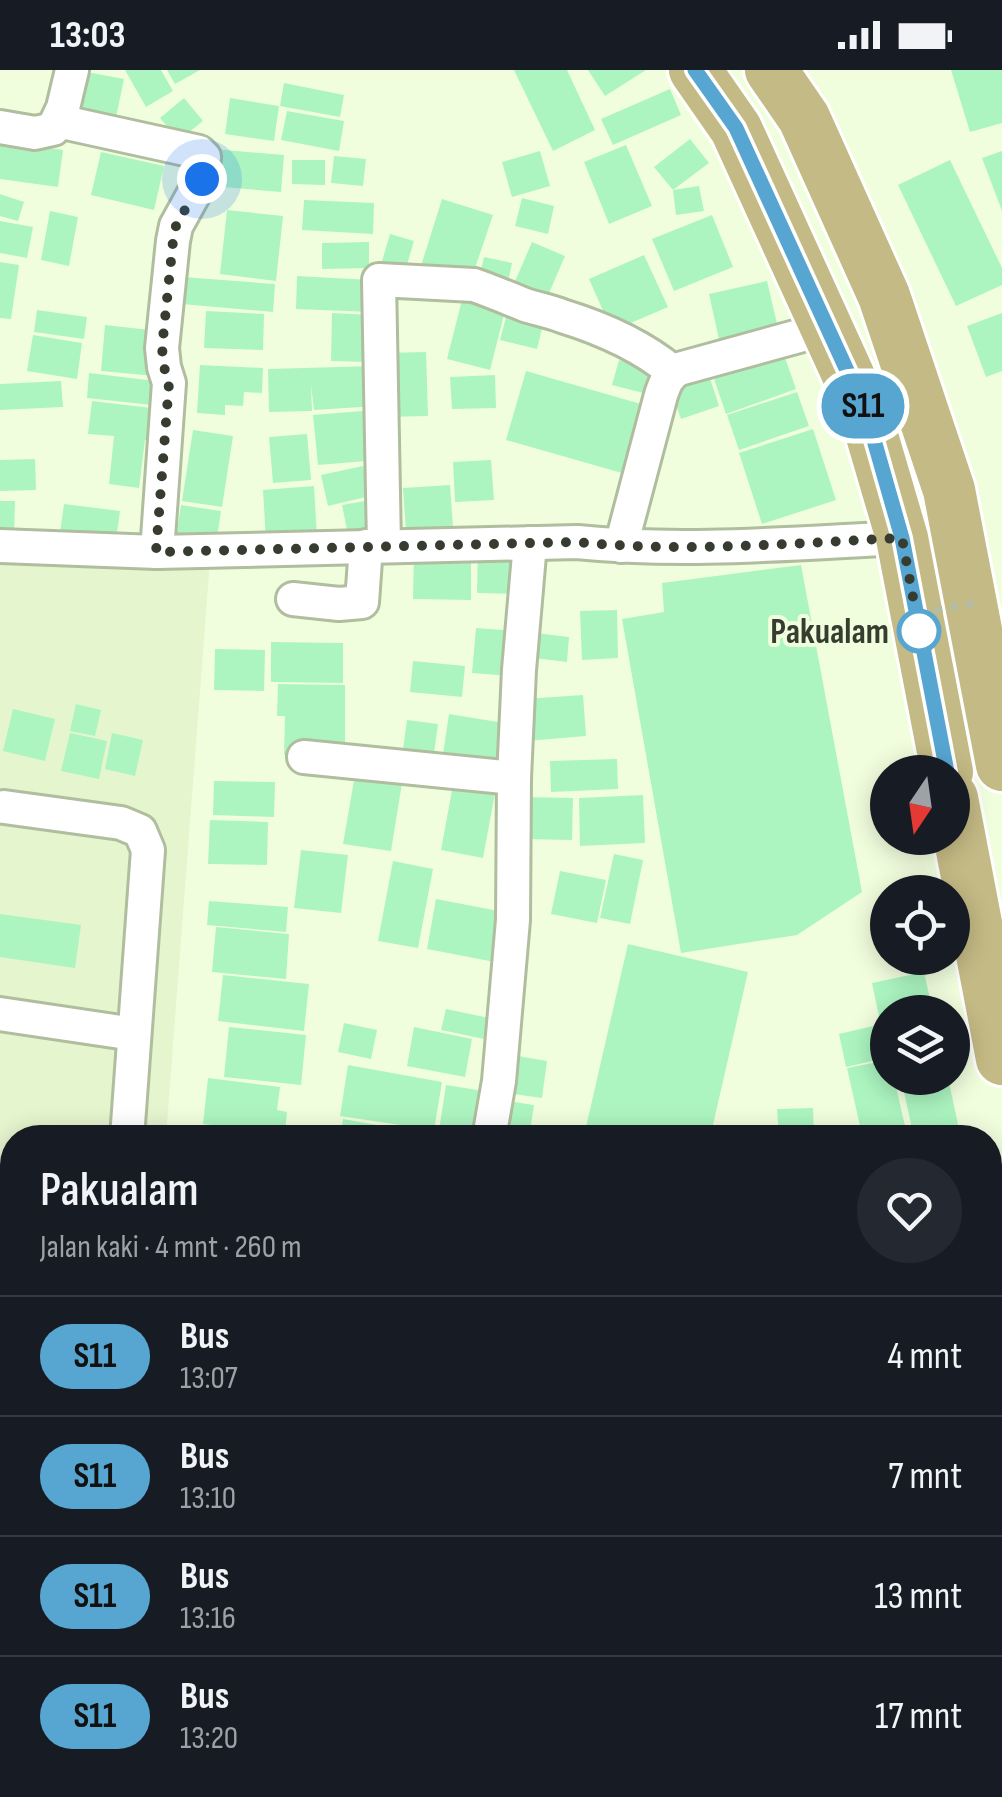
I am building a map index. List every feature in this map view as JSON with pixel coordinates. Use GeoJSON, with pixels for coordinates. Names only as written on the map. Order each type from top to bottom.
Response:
{"type":"FeatureCollection","features":[{"type":"Feature","properties":{"kind":"main road"},"geometry":{"type":"LineString","coordinates":[[696,70],[736,128],[866,412],[902,538],[945,755]]}},
{"type":"Feature","properties":{"kind":"main road"},"geometry":{"type":"LineString","coordinates":[[771,70],[804,118],[884,296],[948,490],[992,661],[1002,765]]}},
{"type":"Feature","properties":{"kind":"main road"},"geometry":{"type":"LineString","coordinates":[[963,855],[1002,1059]]}},
{"type":"Feature","properties":{"kind":"street"},"geometry":{"type":"LineString","coordinates":[[0,127],[43,132],[52,128],[58,121],[72,70]]}},
{"type":"Feature","properties":{"kind":"street"},"geometry":{"type":"LineString","coordinates":[[58,121],[199,152],[204,158],[202,179],[176,226],[173,241],[162,348],[169,383],[156,552]]}},
{"type":"Feature","properties":{"kind":"street"},"geometry":{"type":"LineString","coordinates":[[293,600],[362,602],[375,546],[379,280],[488,290],[623,340],[673,372]]}},
{"type":"Feature","properties":{"kind":"street"},"geometry":{"type":"LineString","coordinates":[[621,546],[661,395],[673,372],[828,328]]}},
{"type":"Feature","properties":{"kind":"street"},"geometry":{"type":"LineString","coordinates":[[0,546],[156,552],[577,542],[621,546],[754,545],[902,538]]}},
{"type":"Feature","properties":{"kind":"street"},"geometry":{"type":"LineString","coordinates":[[491,1125],[499,1082],[513,920],[514,778],[530,543]]}},
{"type":"Feature","properties":{"kind":"street"},"geometry":{"type":"LineString","coordinates":[[304,757],[514,778]]}},
{"type":"Feature","properties":{"kind":"street"},"geometry":{"type":"LineString","coordinates":[[4,808],[121,822],[140,831],[148,850],[128,1125]]}},
{"type":"Feature","properties":{"kind":"street"},"geometry":{"type":"LineString","coordinates":[[0,1014],[134,1034]]}},
{"type":"Feature","properties":{"kind":"path"},"geometry":{"type":"LineString","coordinates":[[903,616],[981,602]]}},
{"type":"Feature","properties":{"kind":"shaded area"},"geometry":{"type":"Polygon","coordinates":[[[0,548],[210,560],[167,1125],[0,1125],[0,548]]]}},
{"type":"Feature","properties":{"kind":"building"},"geometry":{"type":"Polygon","coordinates":[[[125,70],[161,70],[173,91],[146,107],[125,70]]]}},
{"type":"Feature","properties":{"kind":"building"},"geometry":{"type":"Polygon","coordinates":[[[167,70],[200,70],[175,84],[167,70]]]}},
{"type":"Feature","properties":{"kind":"building"},"geometry":{"type":"Polygon","coordinates":[[[514,70],[567,70],[595,130],[553,151],[514,70]]]}},
{"type":"Feature","properties":{"kind":"building"},"geometry":{"type":"Polygon","coordinates":[[[588,70],[646,70],[605,96],[588,70]]]}},
{"type":"Feature","properties":{"kind":"building"},"geometry":{"type":"Polygon","coordinates":[[[951,70],[1002,70],[1002,123],[970,132],[951,70]]]}},
{"type":"Feature","properties":{"kind":"building"},"geometry":{"type":"Polygon","coordinates":[[[81,71],[124,79],[114,127],[71,119],[81,71]]]}},
{"type":"Feature","properties":{"kind":"building"},"geometry":{"type":"Polygon","coordinates":[[[284,83],[344,95],[340,117],[280,106],[284,83]]]}},
{"type":"Feature","properties":{"kind":"building"},"geometry":{"type":"Polygon","coordinates":[[[670,89],[681,115],[613,145],[601,119],[670,89]]]}},
{"type":"Feature","properties":{"kind":"building"},"geometry":{"type":"Polygon","coordinates":[[[184,98],[203,121],[179,140],[160,118],[184,98]]]}},
{"type":"Feature","properties":{"kind":"building"},"geometry":{"type":"Polygon","coordinates":[[[230,98],[279,106],[274,141],[225,134],[230,98]]]}},
{"type":"Feature","properties":{"kind":"building"},"geometry":{"type":"Polygon","coordinates":[[[287,111],[344,121],[339,151],[281,140],[287,111]]]}},
{"type":"Feature","properties":{"kind":"building"},"geometry":{"type":"Polygon","coordinates":[[[690,139],[709,163],[673,190],[654,167],[690,139]]]}},
{"type":"Feature","properties":{"kind":"building"},"geometry":{"type":"Polygon","coordinates":[[[0,141],[63,150],[58,187],[0,179],[0,141]]]}},
{"type":"Feature","properties":{"kind":"building"},"geometry":{"type":"Polygon","coordinates":[[[626,145],[652,206],[609,224],[584,162],[626,145]]]}},
{"type":"Feature","properties":{"kind":"building"},"geometry":{"type":"Polygon","coordinates":[[[213,149],[284,155],[281,192],[211,186],[213,149]]]}},
{"type":"Feature","properties":{"kind":"building"},"geometry":{"type":"Polygon","coordinates":[[[540,151],[550,186],[512,197],[502,162],[540,151]]]}},
{"type":"Feature","properties":{"kind":"building"},"geometry":{"type":"Polygon","coordinates":[[[1002,151],[1002,211],[982,158],[1002,151]]]}},
{"type":"Feature","properties":{"kind":"building"},"geometry":{"type":"Polygon","coordinates":[[[101,152],[164,166],[154,210],[91,195],[101,152]]]}},
{"type":"Feature","properties":{"kind":"building"},"geometry":{"type":"Polygon","coordinates":[[[334,156],[366,159],[363,186],[331,183],[334,156]]]}},
{"type":"Feature","properties":{"kind":"building"},"geometry":{"type":"Polygon","coordinates":[[[292,160],[325,160],[325,185],[292,184],[292,160]]]}},
{"type":"Feature","properties":{"kind":"building"},"geometry":{"type":"Polygon","coordinates":[[[950,160],[1002,268],[1002,285],[956,306],[898,185],[950,160]]]}},
{"type":"Feature","properties":{"kind":"building"},"geometry":{"type":"Polygon","coordinates":[[[699,186],[704,211],[676,215],[673,190],[699,186]]]}},
{"type":"Feature","properties":{"kind":"building"},"geometry":{"type":"Polygon","coordinates":[[[0,194],[24,202],[18,221],[0,216],[0,194]]]}},
{"type":"Feature","properties":{"kind":"building"},"geometry":{"type":"Polygon","coordinates":[[[522,198],[554,206],[548,234],[515,226],[522,198]]]}},
{"type":"Feature","properties":{"kind":"building"},"geometry":{"type":"Polygon","coordinates":[[[442,199],[493,215],[471,280],[420,269],[442,199]]]}},
{"type":"Feature","properties":{"kind":"building"},"geometry":{"type":"Polygon","coordinates":[[[304,200],[374,203],[373,234],[302,230],[304,200]]]}},
{"type":"Feature","properties":{"kind":"building"},"geometry":{"type":"Polygon","coordinates":[[[227,210],[283,216],[276,281],[220,274],[227,210]]]}},
{"type":"Feature","properties":{"kind":"building"},"geometry":{"type":"Polygon","coordinates":[[[50,211],[78,217],[69,266],[41,260],[50,211]]]}},
{"type":"Feature","properties":{"kind":"building"},"geometry":{"type":"Polygon","coordinates":[[[712,215],[733,267],[674,291],[652,239],[712,215]]]}},
{"type":"Feature","properties":{"kind":"building"},"geometry":{"type":"Polygon","coordinates":[[[0,221],[33,227],[27,258],[0,253],[0,221]]]}},
{"type":"Feature","properties":{"kind":"building"},"geometry":{"type":"Polygon","coordinates":[[[390,234],[414,241],[404,275],[380,268],[390,234]]]}},
{"type":"Feature","properties":{"kind":"building"},"geometry":{"type":"Polygon","coordinates":[[[369,242],[369,268],[322,269],[322,243],[369,242]]]}},
{"type":"Feature","properties":{"kind":"building"},"geometry":{"type":"Polygon","coordinates":[[[532,242],[565,256],[543,307],[510,293],[532,242]]]}},
{"type":"Feature","properties":{"kind":"building"},"geometry":{"type":"Polygon","coordinates":[[[644,255],[668,307],[612,331],[589,279],[644,255]]]}},
{"type":"Feature","properties":{"kind":"building"},"geometry":{"type":"Polygon","coordinates":[[[484,257],[512,263],[507,286],[479,279],[484,257]]]}},
{"type":"Feature","properties":{"kind":"building"},"geometry":{"type":"Polygon","coordinates":[[[0,262],[19,265],[11,319],[0,318],[0,262]]]}},
{"type":"Feature","properties":{"kind":"building"},"geometry":{"type":"Polygon","coordinates":[[[297,276],[371,280],[370,312],[296,309],[297,276]]]}},
{"type":"Feature","properties":{"kind":"building"},"geometry":{"type":"Polygon","coordinates":[[[183,277],[275,284],[273,312],[181,304],[183,277]]]}},
{"type":"Feature","properties":{"kind":"building"},"geometry":{"type":"Polygon","coordinates":[[[767,281],[779,332],[720,344],[709,294],[767,281]]]}},
{"type":"Feature","properties":{"kind":"building"},"geometry":{"type":"Polygon","coordinates":[[[464,292],[507,303],[490,370],[447,359],[464,292]]]}},
{"type":"Feature","properties":{"kind":"building"},"geometry":{"type":"Polygon","coordinates":[[[509,306],[545,317],[537,349],[500,340],[509,306]]]}},
{"type":"Feature","properties":{"kind":"building"},"geometry":{"type":"Polygon","coordinates":[[[37,310],[87,317],[84,339],[34,332],[37,310]]]}},
{"type":"Feature","properties":{"kind":"building"},"geometry":{"type":"Polygon","coordinates":[[[206,311],[264,314],[263,350],[204,348],[206,311]]]}},
{"type":"Feature","properties":{"kind":"building"},"geometry":{"type":"Polygon","coordinates":[[[332,313],[370,315],[369,362],[331,361],[332,313]]]}},
{"type":"Feature","properties":{"kind":"building"},"geometry":{"type":"Polygon","coordinates":[[[1002,313],[1002,371],[986,377],[967,326],[1002,313]]]}},
{"type":"Feature","properties":{"kind":"building"},"geometry":{"type":"Polygon","coordinates":[[[105,325],[159,331],[155,376],[101,371],[105,325]]]}},
{"type":"Feature","properties":{"kind":"building"},"geometry":{"type":"Polygon","coordinates":[[[33,335],[82,343],[77,379],[27,371],[33,335]]]}},
{"type":"Feature","properties":{"kind":"building"},"geometry":{"type":"Polygon","coordinates":[[[426,352],[428,416],[387,417],[386,353],[426,352]]]}},
{"type":"Feature","properties":{"kind":"building"},"geometry":{"type":"Polygon","coordinates":[[[784,355],[796,389],[726,414],[714,379],[784,355]]]}},
{"type":"Feature","properties":{"kind":"building"},"geometry":{"type":"Polygon","coordinates":[[[619,360],[662,371],[655,396],[612,385],[619,360]]]}},
{"type":"Feature","properties":{"kind":"building"},"geometry":{"type":"Polygon","coordinates":[[[200,365],[263,368],[262,393],[244,392],[243,406],[225,405],[225,415],[197,413],[200,365]]]}},
{"type":"Feature","properties":{"kind":"building"},"geometry":{"type":"Polygon","coordinates":[[[374,366],[377,406],[314,410],[311,385],[312,411],[269,412],[268,369],[374,366]]]}},
{"type":"Feature","properties":{"kind":"building"},"geometry":{"type":"Polygon","coordinates":[[[526,371],[648,406],[629,475],[506,440],[526,371]]]}},
{"type":"Feature","properties":{"kind":"building"},"geometry":{"type":"Polygon","coordinates":[[[89,373],[164,382],[161,406],[87,398],[89,373]]]}},
{"type":"Feature","properties":{"kind":"building"},"geometry":{"type":"Polygon","coordinates":[[[495,375],[496,408],[452,409],[450,377],[495,375]]]}},
{"type":"Feature","properties":{"kind":"building"},"geometry":{"type":"Polygon","coordinates":[[[709,375],[719,406],[681,419],[670,388],[709,375]]]}},
{"type":"Feature","properties":{"kind":"building"},"geometry":{"type":"Polygon","coordinates":[[[61,381],[63,407],[0,410],[0,384],[61,381]]]}},
{"type":"Feature","properties":{"kind":"building"},"geometry":{"type":"Polygon","coordinates":[[[797,392],[809,426],[739,450],[727,415],[797,392]]]}},
{"type":"Feature","properties":{"kind":"building"},"geometry":{"type":"Polygon","coordinates":[[[92,401],[160,409],[157,441],[145,440],[139,488],[109,484],[114,436],[88,434],[92,401]]]}},
{"type":"Feature","properties":{"kind":"building"},"geometry":{"type":"Polygon","coordinates":[[[375,410],[379,460],[318,465],[313,415],[375,410]]]}},
{"type":"Feature","properties":{"kind":"building"},"geometry":{"type":"Polygon","coordinates":[[[813,429],[836,500],[762,524],[739,453],[813,429]]]}},
{"type":"Feature","properties":{"kind":"building"},"geometry":{"type":"Polygon","coordinates":[[[193,430],[233,436],[222,507],[182,501],[193,430]]]}},
{"type":"Feature","properties":{"kind":"building"},"geometry":{"type":"Polygon","coordinates":[[[307,434],[311,480],[273,483],[269,437],[307,434]]]}},
{"type":"Feature","properties":{"kind":"building"},"geometry":{"type":"Polygon","coordinates":[[[35,459],[36,490],[0,491],[0,460],[35,459]]]}},
{"type":"Feature","properties":{"kind":"building"},"geometry":{"type":"Polygon","coordinates":[[[491,460],[494,500],[455,502],[453,462],[491,460]]]}},
{"type":"Feature","properties":{"kind":"building"},"geometry":{"type":"Polygon","coordinates":[[[363,466],[370,496],[328,506],[321,475],[363,466]]]}},
{"type":"Feature","properties":{"kind":"building"},"geometry":{"type":"Polygon","coordinates":[[[450,485],[453,527],[406,531],[403,488],[450,485]]]}},
{"type":"Feature","properties":{"kind":"building"},"geometry":{"type":"Polygon","coordinates":[[[314,486],[317,537],[266,541],[263,490],[314,486]]]}},
{"type":"Feature","properties":{"kind":"building"},"geometry":{"type":"Polygon","coordinates":[[[371,500],[377,530],[348,535],[342,505],[371,500]]]}},
{"type":"Feature","properties":{"kind":"building"},"geometry":{"type":"Polygon","coordinates":[[[0,501],[15,501],[14,536],[0,535],[0,501]]]}},
{"type":"Feature","properties":{"kind":"building"},"geometry":{"type":"Polygon","coordinates":[[[64,504],[120,511],[116,540],[60,533],[64,504]]]}},
{"type":"Feature","properties":{"kind":"building"},"geometry":{"type":"Polygon","coordinates":[[[181,505],[221,511],[216,544],[176,538],[181,505]]]}},
{"type":"Feature","properties":{"kind":"building"},"geometry":{"type":"Polygon","coordinates":[[[478,548],[520,549],[519,594],[477,593],[478,548]]]}},
{"type":"Feature","properties":{"kind":"building"},"geometry":{"type":"Polygon","coordinates":[[[414,553],[471,555],[471,600],[413,599],[414,553]]]}},
{"type":"Feature","properties":{"kind":"building"},"geometry":{"type":"Polygon","coordinates":[[[801,565],[862,892],[797,935],[681,953],[622,619],[664,612],[662,583],[801,565]]]}},
{"type":"Feature","properties":{"kind":"building"},"geometry":{"type":"Polygon","coordinates":[[[617,610],[618,658],[582,660],[580,611],[617,610]]]}},
{"type":"Feature","properties":{"kind":"building"},"geometry":{"type":"Polygon","coordinates":[[[476,628],[515,631],[511,676],[472,673],[476,628]]]}},
{"type":"Feature","properties":{"kind":"building"},"geometry":{"type":"Polygon","coordinates":[[[527,632],[569,637],[567,662],[525,657],[527,632]]]}},
{"type":"Feature","properties":{"kind":"building"},"geometry":{"type":"Polygon","coordinates":[[[271,642],[343,643],[343,683],[271,682],[271,642]]]}},
{"type":"Feature","properties":{"kind":"building"},"geometry":{"type":"Polygon","coordinates":[[[215,649],[265,650],[264,691],[214,690],[215,649]]]}},
{"type":"Feature","properties":{"kind":"building"},"geometry":{"type":"Polygon","coordinates":[[[413,661],[465,666],[462,697],[410,692],[413,661]]]}},
{"type":"Feature","properties":{"kind":"building"},"geometry":{"type":"Polygon","coordinates":[[[278,684],[345,685],[345,757],[284,755],[285,716],[277,716],[278,684]]]}},
{"type":"Feature","properties":{"kind":"building"},"geometry":{"type":"Polygon","coordinates":[[[583,695],[586,736],[527,741],[524,699],[583,695]]]}},
{"type":"Feature","properties":{"kind":"building"},"geometry":{"type":"Polygon","coordinates":[[[76,704],[101,710],[95,736],[70,731],[76,704]]]}},
{"type":"Feature","properties":{"kind":"building"},"geometry":{"type":"Polygon","coordinates":[[[13,709],[55,719],[45,761],[3,751],[13,709]]]}},
{"type":"Feature","properties":{"kind":"building"},"geometry":{"type":"Polygon","coordinates":[[[449,714],[510,724],[503,770],[442,761],[449,714]]]}},
{"type":"Feature","properties":{"kind":"building"},"geometry":{"type":"Polygon","coordinates":[[[407,720],[438,724],[432,768],[401,764],[407,720]]]}},
{"type":"Feature","properties":{"kind":"building"},"geometry":{"type":"Polygon","coordinates":[[[70,733],[107,741],[99,779],[61,771],[70,733]]]}},
{"type":"Feature","properties":{"kind":"building"},"geometry":{"type":"Polygon","coordinates":[[[112,733],[143,740],[135,776],[105,769],[112,733]]]}},
{"type":"Feature","properties":{"kind":"building"},"geometry":{"type":"Polygon","coordinates":[[[617,759],[618,789],[551,792],[550,761],[617,759]]]}},
{"type":"Feature","properties":{"kind":"building"},"geometry":{"type":"Polygon","coordinates":[[[357,763],[404,771],[391,851],[343,844],[357,763]]]}},
{"type":"Feature","properties":{"kind":"building"},"geometry":{"type":"Polygon","coordinates":[[[214,781],[275,782],[274,817],[213,815],[214,781]]]}},
{"type":"Feature","properties":{"kind":"building"},"geometry":{"type":"Polygon","coordinates":[[[453,785],[495,793],[483,858],[441,850],[453,785]]]}},
{"type":"Feature","properties":{"kind":"building"},"geometry":{"type":"Polygon","coordinates":[[[643,795],[645,843],[580,846],[579,798],[643,795]]]}},
{"type":"Feature","properties":{"kind":"building"},"geometry":{"type":"Polygon","coordinates":[[[525,797],[573,798],[572,840],[524,839],[525,797]]]}},
{"type":"Feature","properties":{"kind":"building"},"geometry":{"type":"Polygon","coordinates":[[[210,820],[268,822],[267,865],[208,864],[210,820]]]}},
{"type":"Feature","properties":{"kind":"building"},"geometry":{"type":"Polygon","coordinates":[[[301,850],[348,855],[341,913],[294,908],[301,850]]]}},
{"type":"Feature","properties":{"kind":"building"},"geometry":{"type":"Polygon","coordinates":[[[614,854],[643,860],[630,924],[600,918],[614,854]]]}},
{"type":"Feature","properties":{"kind":"building"},"geometry":{"type":"Polygon","coordinates":[[[393,861],[433,869],[418,948],[378,941],[393,861]]]}},
{"type":"Feature","properties":{"kind":"building"},"geometry":{"type":"Polygon","coordinates":[[[560,871],[606,880],[597,923],[551,914],[560,871]]]}},
{"type":"Feature","properties":{"kind":"building"},"geometry":{"type":"Polygon","coordinates":[[[436,899],[509,913],[500,963],[427,949],[436,899]]]}},
{"type":"Feature","properties":{"kind":"building"},"geometry":{"type":"Polygon","coordinates":[[[209,901],[288,907],[286,932],[207,925],[209,901]]]}},
{"type":"Feature","properties":{"kind":"building"},"geometry":{"type":"Polygon","coordinates":[[[0,914],[81,925],[75,968],[0,957],[0,914]]]}},
{"type":"Feature","properties":{"kind":"building"},"geometry":{"type":"Polygon","coordinates":[[[216,927],[289,934],[286,979],[212,972],[216,927]]]}},
{"type":"Feature","properties":{"kind":"building"},"geometry":{"type":"Polygon","coordinates":[[[628,944],[748,972],[713,1125],[586,1125],[628,944]]]}},
{"type":"Feature","properties":{"kind":"building"},"geometry":{"type":"Polygon","coordinates":[[[223,975],[309,984],[304,1031],[218,1021],[223,975]]]}},
{"type":"Feature","properties":{"kind":"building"},"geometry":{"type":"Polygon","coordinates":[[[925,975],[929,995],[874,995],[872,983],[925,975]]]}},
{"type":"Feature","properties":{"kind":"building"},"geometry":{"type":"Polygon","coordinates":[[[446,1009],[499,1020],[494,1041],[441,1030],[446,1009]]]}},
{"type":"Feature","properties":{"kind":"building"},"geometry":{"type":"Polygon","coordinates":[[[344,1023],[377,1030],[371,1059],[338,1052],[344,1023]]]}},
{"type":"Feature","properties":{"kind":"building"},"geometry":{"type":"Polygon","coordinates":[[[229,1027],[306,1035],[301,1085],[224,1077],[229,1027]]]}},
{"type":"Feature","properties":{"kind":"building"},"geometry":{"type":"Polygon","coordinates":[[[414,1027],[472,1039],[465,1077],[407,1066],[414,1027]]]}},
{"type":"Feature","properties":{"kind":"building"},"geometry":{"type":"Polygon","coordinates":[[[870,1027],[870,1062],[846,1067],[839,1034],[870,1027]]]}},
{"type":"Feature","properties":{"kind":"building"},"geometry":{"type":"Polygon","coordinates":[[[506,1054],[547,1061],[542,1098],[500,1092],[506,1054]]]}},
{"type":"Feature","properties":{"kind":"building"},"geometry":{"type":"Polygon","coordinates":[[[870,1064],[870,1095],[898,1095],[905,1125],[860,1125],[847,1068],[870,1064]]]}},
{"type":"Feature","properties":{"kind":"building"},"geometry":{"type":"Polygon","coordinates":[[[348,1065],[442,1082],[435,1125],[400,1125],[340,1116],[348,1065]]]}},
{"type":"Feature","properties":{"kind":"building"},"geometry":{"type":"Polygon","coordinates":[[[208,1078],[280,1087],[277,1110],[287,1112],[286,1125],[203,1124],[208,1078]]]}},
{"type":"Feature","properties":{"kind":"building"},"geometry":{"type":"Polygon","coordinates":[[[446,1085],[490,1092],[485,1125],[440,1125],[446,1085]]]}},
{"type":"Feature","properties":{"kind":"building"},"geometry":{"type":"Polygon","coordinates":[[[905,1095],[952,1095],[958,1125],[911,1125],[905,1095]]]}},
{"type":"Feature","properties":{"kind":"building"},"geometry":{"type":"Polygon","coordinates":[[[496,1099],[534,1105],[531,1125],[492,1125],[496,1099]]]}},
{"type":"Feature","properties":{"kind":"building"},"geometry":{"type":"Polygon","coordinates":[[[813,1108],[814,1125],[778,1125],[777,1109],[813,1108]]]}},
{"type":"Feature","properties":{"kind":"building"},"geometry":{"type":"Polygon","coordinates":[[[343,1119],[377,1125],[342,1125],[343,1119]]]}},
{"type":"Feature","properties":{"kind":"bus line","name":"S11"},"geometry":{"type":"LineString","coordinates":[[695,70],[736,128],[866,412],[902,538],[944,755]]}},
{"type":"Feature","properties":{"kind":"place","name":"Pakualam"},"geometry":{"type":"Point","coordinates":[919,631]}},
{"type":"Feature","properties":{"kind":"route"},"geometry":{"type":"LineString","coordinates":[[202,179],[176,226],[173,241],[162,348],[169,383],[156,552],[577,542],[621,546],[754,545],[902,538],[922,646],[919,631]]}}]}
